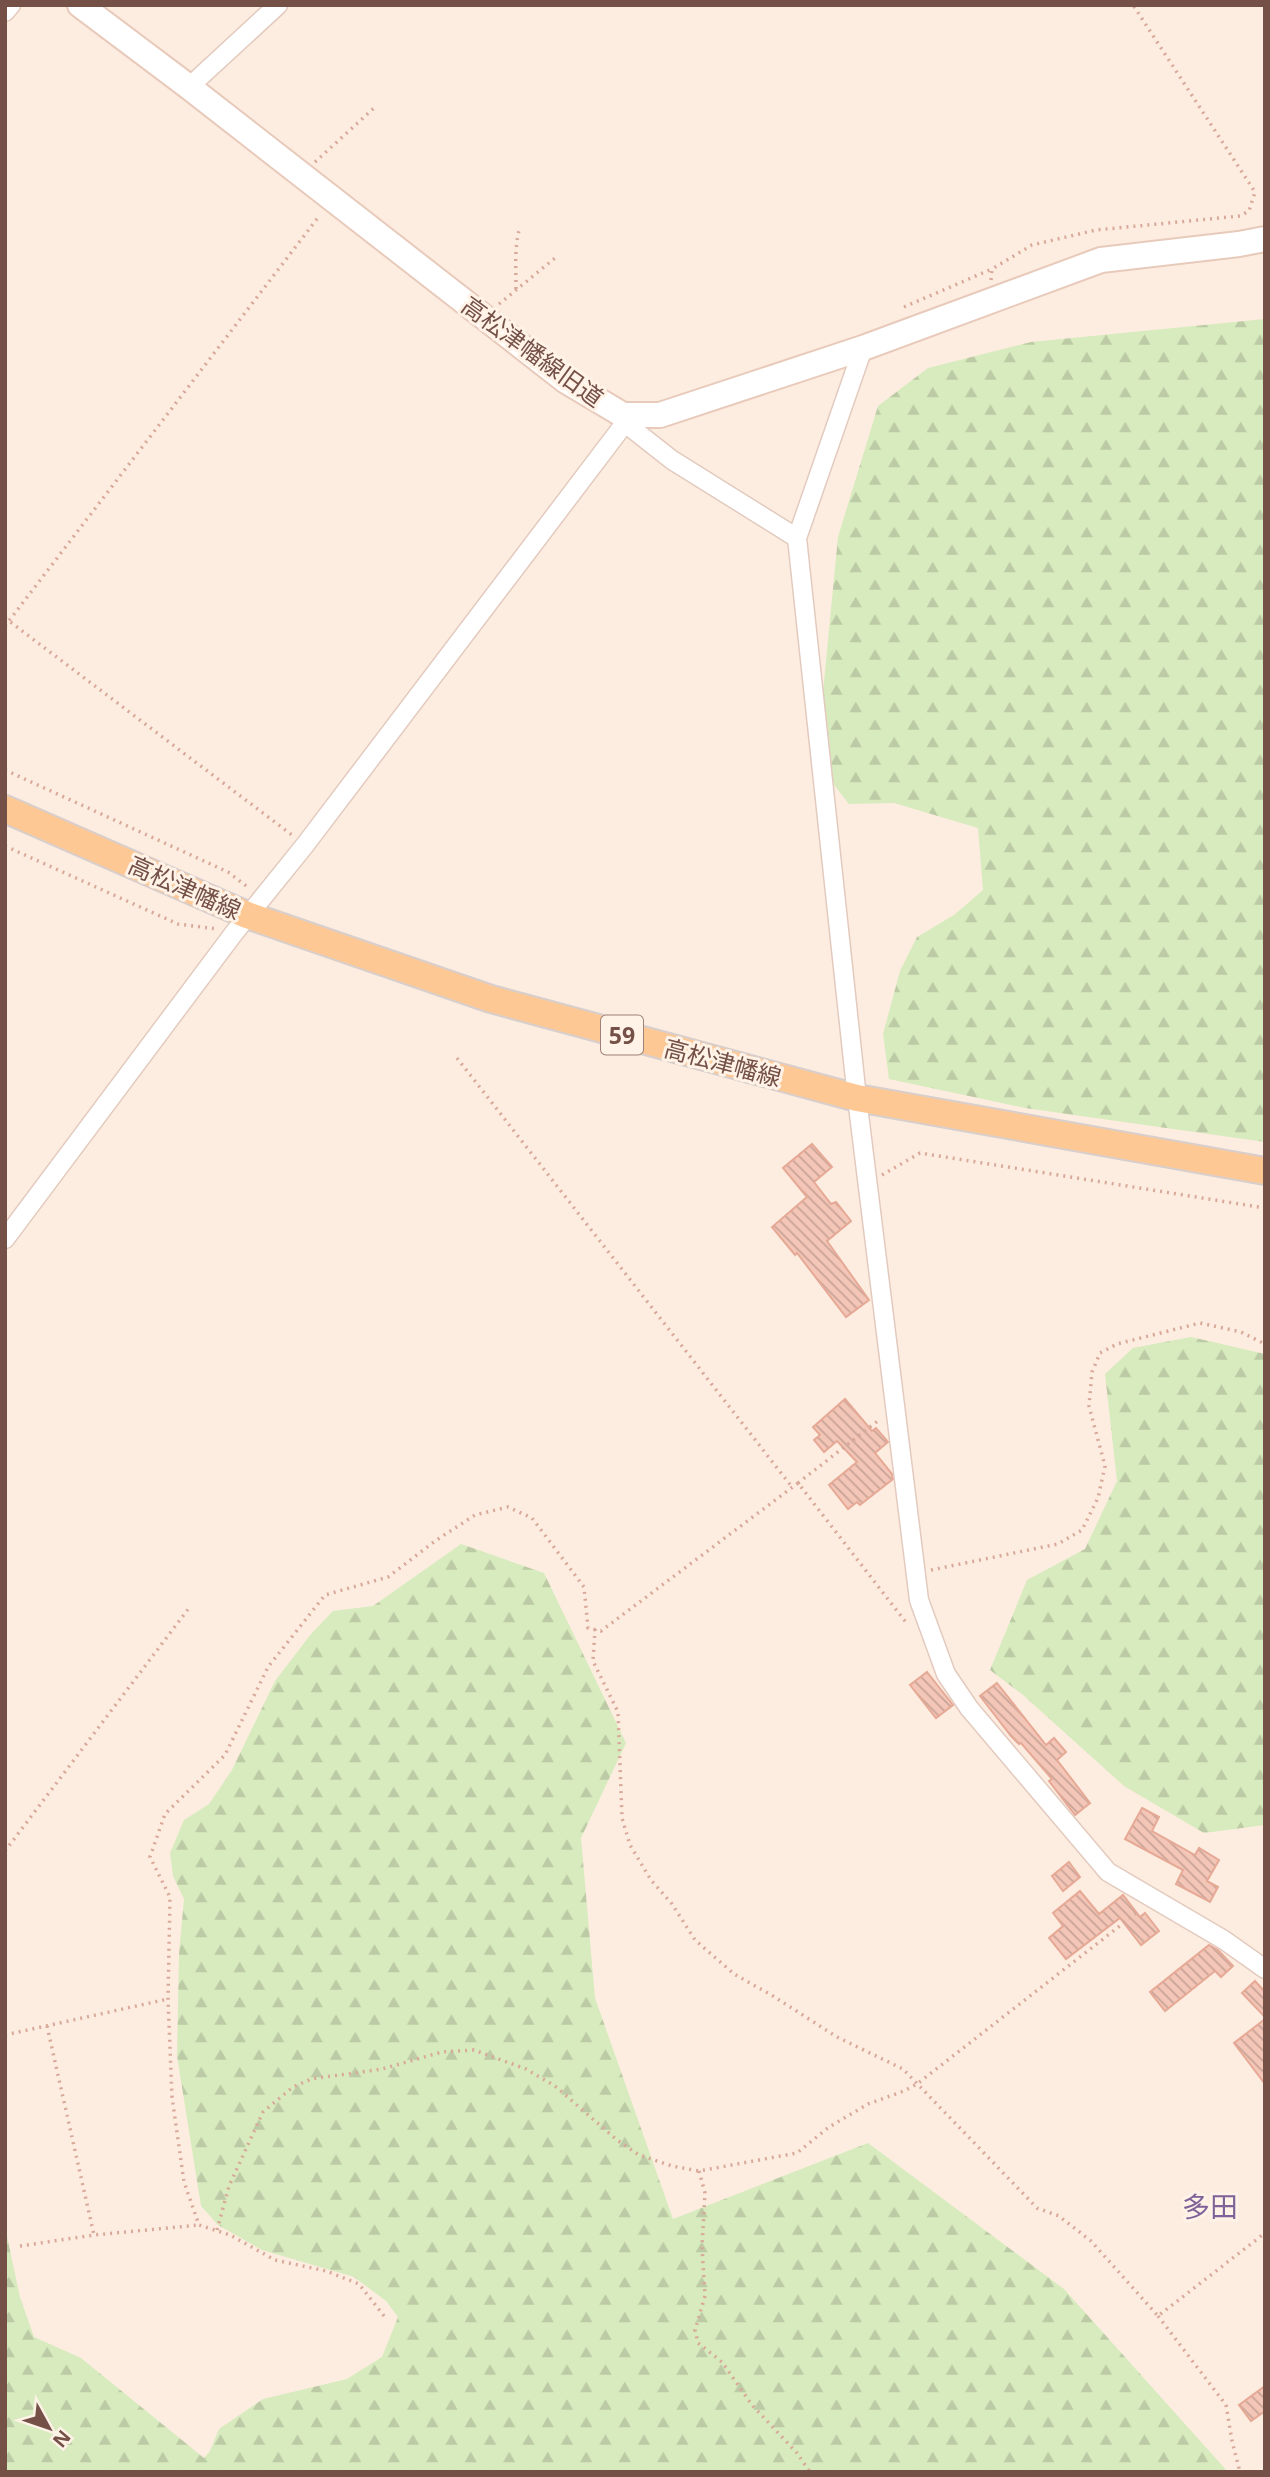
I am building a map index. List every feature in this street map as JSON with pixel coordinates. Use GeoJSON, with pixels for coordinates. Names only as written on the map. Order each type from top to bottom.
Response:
{"type":"FeatureCollection","features":[{"type":"Feature","properties":{"kind":"main road","name":"高松津幡線"},"geometry":{"type":"LineString","coordinates":[[5,808],[248,915],[491,999],[857,1098],[1265,1171]]}},
{"type":"Feature","properties":{"kind":"street"},"geometry":{"type":"LineString","coordinates":[[5,12],[11,5]]}},
{"type":"Feature","properties":{"kind":"street","name":"高松津幡線旧道"},"geometry":{"type":"LineString","coordinates":[[80,5],[566,381],[624,419],[660,415],[863,348],[1101,260],[1265,239]]}},
{"type":"Feature","properties":{"kind":"street"},"geometry":{"type":"LineString","coordinates":[[188,87],[278,5]]}},
{"type":"Feature","properties":{"kind":"street"},"geometry":{"type":"LineString","coordinates":[[863,348],[797,538],[857,1098],[919,1600],[946,1674],[969,1708],[1108,1872],[1224,1940],[1265,1969]]}},
{"type":"Feature","properties":{"kind":"street"},"geometry":{"type":"LineString","coordinates":[[5,1239],[624,419],[672,460],[797,538]]}},
{"type":"Feature","properties":{"kind":"path"},"geometry":{"type":"LineString","coordinates":[[904,307],[992,269],[1032,245],[1096,230],[1240,216],[1249,211],[1255,192],[1133,5]]}},
{"type":"Feature","properties":{"kind":"path"},"geometry":{"type":"LineString","coordinates":[[302,176],[374,108]]}},
{"type":"Feature","properties":{"kind":"path"},"geometry":{"type":"LineString","coordinates":[[5,626],[7,619],[332,200]]}},
{"type":"Feature","properties":{"kind":"path"},"geometry":{"type":"LineString","coordinates":[[516,289],[516,256],[520,227]]}},
{"type":"Feature","properties":{"kind":"path"},"geometry":{"type":"LineString","coordinates":[[485,318],[555,258]]}},
{"type":"Feature","properties":{"kind":"path"},"geometry":{"type":"LineString","coordinates":[[990,299],[992,269]]}},
{"type":"Feature","properties":{"kind":"path"},"geometry":{"type":"LineString","coordinates":[[7,619],[305,845]]}},
{"type":"Feature","properties":{"kind":"path"},"geometry":{"type":"LineString","coordinates":[[5,770],[228,872],[248,915],[178,924],[5,846]]}},
{"type":"Feature","properties":{"kind":"path"},"geometry":{"type":"LineString","coordinates":[[457,1058],[792,1487]]}},
{"type":"Feature","properties":{"kind":"path"},"geometry":{"type":"LineString","coordinates":[[867,1180],[920,1153],[1265,1208]]}},
{"type":"Feature","properties":{"kind":"path"},"geometry":{"type":"LineString","coordinates":[[916,1573],[1058,1544],[1082,1530],[1098,1498],[1105,1466],[1089,1406],[1092,1371],[1100,1353],[1117,1344],[1200,1324],[1241,1332],[1265,1344]]}},
{"type":"Feature","properties":{"kind":"path"},"geometry":{"type":"LineString","coordinates":[[200,2225],[184,2182],[172,2097],[168,1999],[170,1897],[150,1857],[165,1814],[225,1755],[268,1667],[325,1595],[388,1577],[435,1541],[475,1516],[508,1507],[533,1518],[584,1587],[588,1628],[601,1630],[895,1408]]}},
{"type":"Feature","properties":{"kind":"path"},"geometry":{"type":"LineString","coordinates":[[798,1483],[913,1632]]}},
{"type":"Feature","properties":{"kind":"path"},"geometry":{"type":"LineString","coordinates":[[5,1850],[189,1608]]}},
{"type":"Feature","properties":{"kind":"path"},"geometry":{"type":"LineString","coordinates":[[595,1629],[593,1661],[618,1712],[622,1818],[630,1845],[651,1880],[672,1904],[695,1940],[734,1974],[836,2037],[903,2069],[1037,2208],[1059,2216],[1091,2241],[1158,2316],[1226,2405],[1240,2472]]}},
{"type":"Feature","properties":{"kind":"path"},"geometry":{"type":"LineString","coordinates":[[216,2231],[229,2186],[254,2131],[263,2112],[278,2098],[293,2087],[312,2079],[382,2069],[442,2052],[474,2050],[526,2068],[555,2086],[617,2140],[639,2155],[672,2166],[699,2171],[797,2153],[829,2127],[868,2104],[916,2084],[1155,1899]]}},
{"type":"Feature","properties":{"kind":"path"},"geometry":{"type":"LineString","coordinates":[[5,2035],[168,1999]]}},
{"type":"Feature","properties":{"kind":"path"},"geometry":{"type":"LineString","coordinates":[[47,2026],[94,2235]]}},
{"type":"Feature","properties":{"kind":"path"},"geometry":{"type":"LineString","coordinates":[[699,2171],[705,2193],[702,2247],[705,2296],[695,2330],[698,2343],[722,2362],[751,2404],[810,2472]]}},
{"type":"Feature","properties":{"kind":"path"},"geometry":{"type":"LineString","coordinates":[[20,2246],[94,2235],[200,2225],[230,2235],[275,2260],[326,2271],[359,2284],[384,2316]]}},
{"type":"Feature","properties":{"kind":"path"},"geometry":{"type":"LineString","coordinates":[[1158,2316],[1265,2233]]}},
{"type":"Feature","properties":{"kind":"green space"},"geometry":{"type":"Polygon","coordinates":[[[1265,319],[1265,1142],[1025,1108],[889,1079],[883,1034],[900,971],[917,937],[954,915],[983,890],[978,828],[894,803],[849,804],[831,781],[822,702],[838,537],[878,406],[928,368],[1031,342],[1265,319]]]}},
{"type":"Feature","properties":{"kind":"green space"},"geometry":{"type":"Polygon","coordinates":[[[1191,1337],[1265,1354],[1265,1825],[1204,1833],[1124,1786],[1023,1695],[990,1670],[1027,1580],[1085,1549],[1117,1481],[1105,1374],[1133,1348],[1191,1337]]]}},
{"type":"Feature","properties":{"kind":"green space"},"geometry":{"type":"Polygon","coordinates":[[[461,1544],[544,1573],[626,1743],[581,1838],[595,1998],[673,2219],[868,2143],[1064,2289],[1228,2472],[5,2472],[5,2227],[20,2297],[34,2337],[81,2358],[204,2458],[210,2451],[219,2429],[263,2399],[347,2379],[382,2357],[398,2317],[386,2301],[354,2277],[262,2250],[218,2225],[201,2206],[177,2056],[179,1954],[184,1899],[173,1876],[170,1853],[184,1820],[209,1804],[232,1770],[275,1681],[311,1634],[333,1611],[373,1606],[461,1544]]]}},
{"type":"Feature","properties":{"kind":"building"},"geometry":{"type":"Polygon","coordinates":[[[812,1144],[832,1167],[814,1182],[831,1204],[836,1202],[851,1221],[827,1241],[869,1300],[846,1317],[797,1253],[795,1255],[772,1227],[807,1197],[783,1168],[812,1144]]]}},
{"type":"Feature","properties":{"kind":"building"},"geometry":{"type":"Polygon","coordinates":[[[845,1399],[872,1431],[876,1428],[888,1442],[875,1453],[893,1479],[860,1505],[857,1502],[848,1509],[829,1485],[857,1462],[837,1441],[824,1452],[814,1440],[820,1435],[813,1427],[845,1399]]]}},
{"type":"Feature","properties":{"kind":"building"},"geometry":{"type":"Polygon","coordinates":[[[927,1672],[953,1705],[936,1718],[910,1685],[927,1672]]]}},
{"type":"Feature","properties":{"kind":"building"},"geometry":{"type":"Polygon","coordinates":[[[997,1683],[1046,1745],[1054,1738],[1066,1752],[1057,1760],[1090,1803],[1075,1815],[1049,1781],[1052,1779],[1021,1743],[1011,1736],[980,1696],[997,1683]]]}},
{"type":"Feature","properties":{"kind":"building"},"geometry":{"type":"Polygon","coordinates":[[[1142,1808],[1159,1817],[1152,1831],[1195,1855],[1199,1848],[1219,1860],[1207,1881],[1218,1887],[1210,1902],[1176,1884],[1183,1870],[1125,1839],[1142,1808]]]}},
{"type":"Feature","properties":{"kind":"building"},"geometry":{"type":"Polygon","coordinates":[[[1069,1862],[1080,1877],[1063,1891],[1052,1876],[1069,1862]]]}},
{"type":"Feature","properties":{"kind":"building"},"geometry":{"type":"Polygon","coordinates":[[[1080,1891],[1099,1914],[1123,1895],[1140,1917],[1145,1913],[1159,1931],[1141,1945],[1120,1918],[1066,1959],[1049,1938],[1063,1926],[1053,1913],[1080,1891]]]}},
{"type":"Feature","properties":{"kind":"building"},"geometry":{"type":"Polygon","coordinates":[[[1209,1945],[1218,1950],[1233,1966],[1221,1977],[1215,1971],[1165,2011],[1150,1992],[1209,1945]]]}},
{"type":"Feature","properties":{"kind":"building"},"geometry":{"type":"Polygon","coordinates":[[[1255,1981],[1265,1992],[1265,2017],[1242,1993],[1255,1981]]]}},
{"type":"Feature","properties":{"kind":"building"},"geometry":{"type":"Polygon","coordinates":[[[1265,2019],[1265,2084],[1234,2043],[1265,2019]]]}},
{"type":"Feature","properties":{"kind":"building"},"geometry":{"type":"Polygon","coordinates":[[[1265,2386],[1265,2411],[1251,2421],[1239,2405],[1265,2386]]]}},
{"type":"Feature","properties":{"kind":"district","name":"多田"},"geometry":{"type":"Point","coordinates":[1210,2206]}}]}
